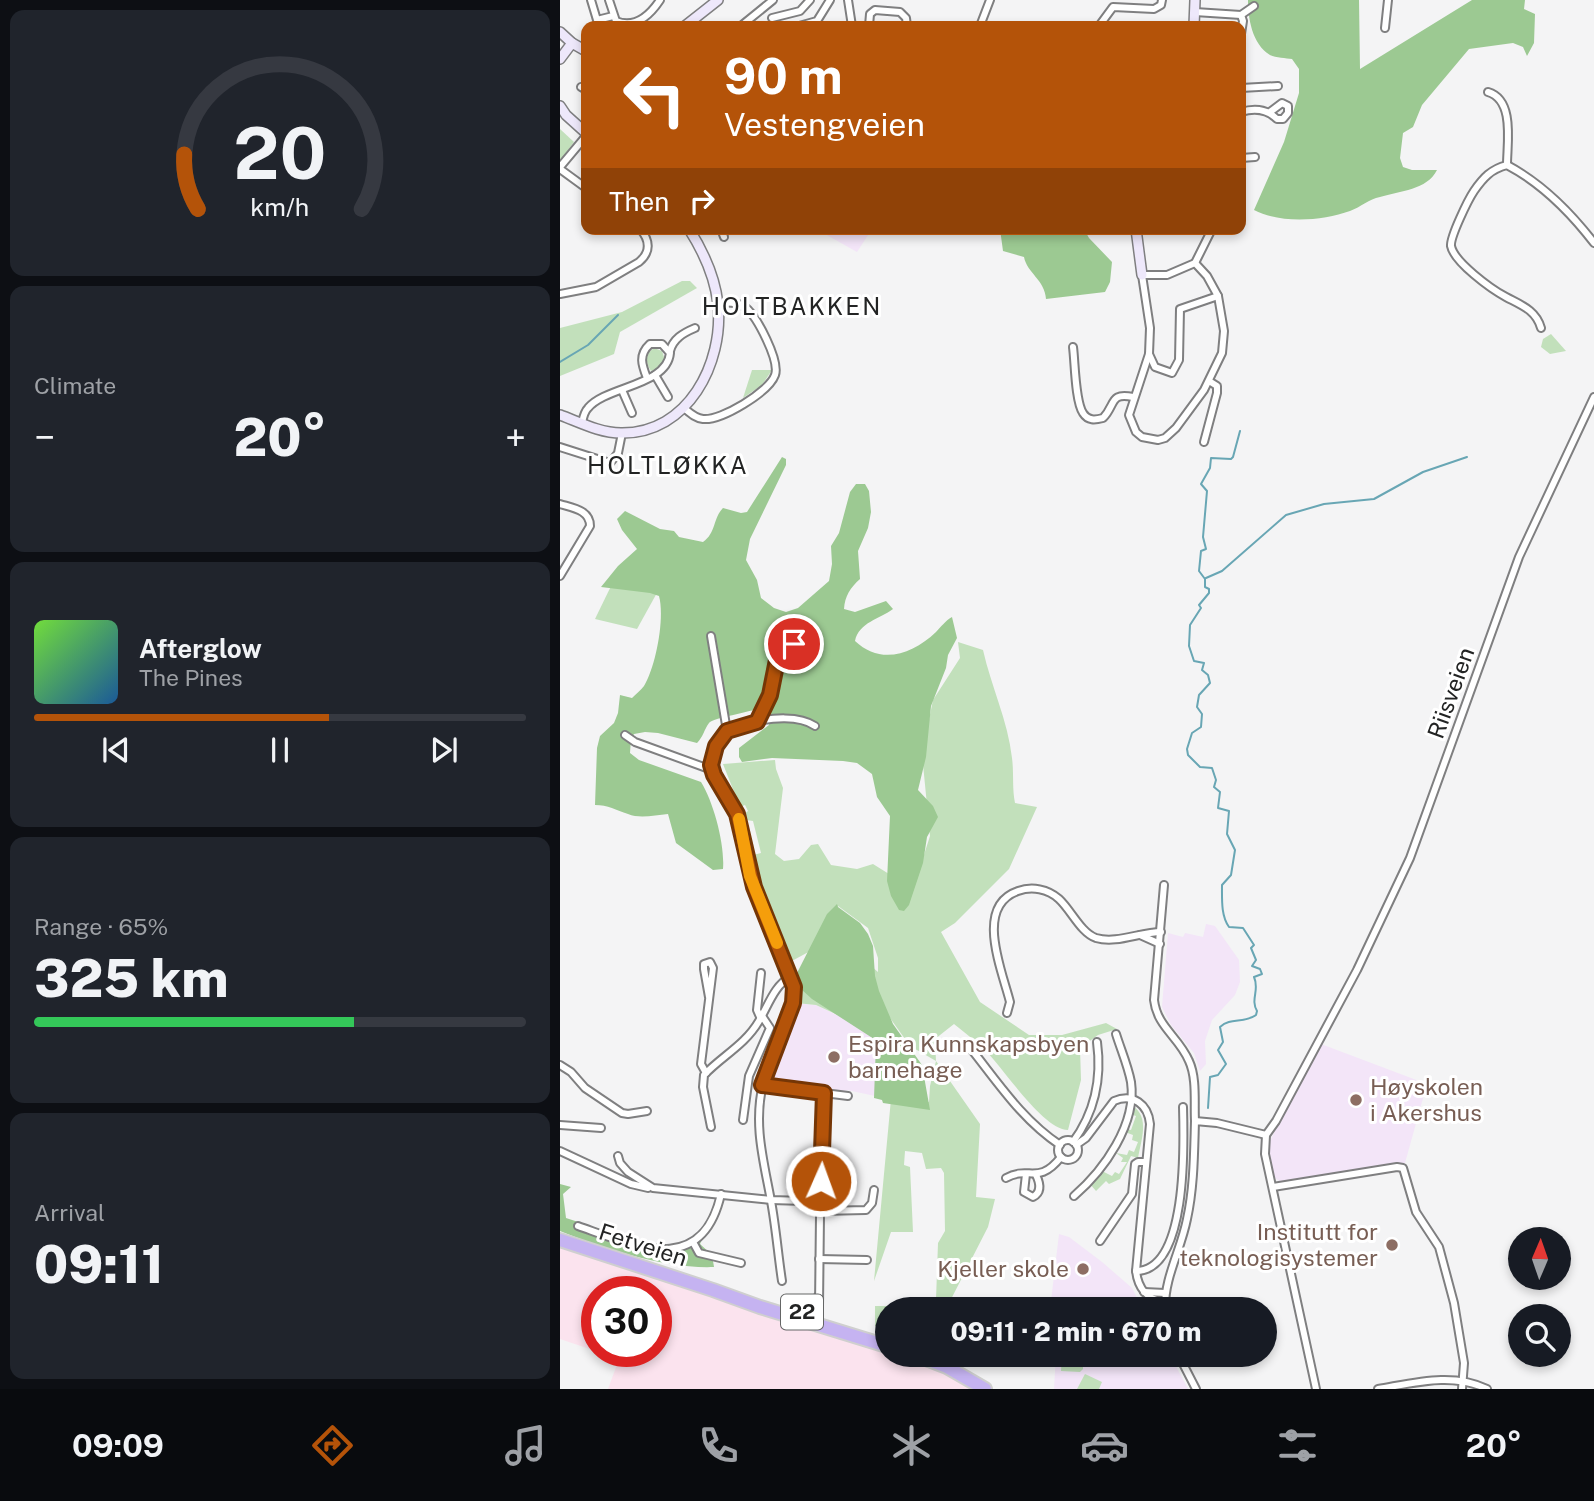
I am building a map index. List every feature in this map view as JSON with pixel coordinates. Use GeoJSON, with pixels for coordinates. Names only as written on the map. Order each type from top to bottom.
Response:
{"type":"FeatureCollection","features":[{"type":"Feature","properties":{"kind":"highway","name":"Fetveien"},"geometry":{"type":"LineString","coordinates":[[560,1240],[735,1299],[812,1318],[875,1341]]}},
{"type":"Feature","properties":{"kind":"highway"},"geometry":{"type":"LineString","coordinates":[[947,1367],[985,1389]]}},
{"type":"Feature","properties":{"kind":"street"},"geometry":{"type":"LineString","coordinates":[[591,0],[597,20],[614,16]]}},
{"type":"Feature","properties":{"kind":"street"},"geometry":{"type":"LineString","coordinates":[[609,0],[618,21]]}},
{"type":"Feature","properties":{"kind":"street"},"geometry":{"type":"LineString","coordinates":[[638,21],[648,15],[660,0]]}},
{"type":"Feature","properties":{"kind":"street"},"geometry":{"type":"LineString","coordinates":[[691,21],[718,0]]}},
{"type":"Feature","properties":{"kind":"street"},"geometry":{"type":"LineString","coordinates":[[747,21],[773,0]]}},
{"type":"Feature","properties":{"kind":"street"},"geometry":{"type":"LineString","coordinates":[[772,18],[800,11],[810,0]]}},
{"type":"Feature","properties":{"kind":"street"},"geometry":{"type":"LineString","coordinates":[[817,21],[830,0]]}},
{"type":"Feature","properties":{"kind":"street"},"geometry":{"type":"LineString","coordinates":[[848,0],[851,21]]}},
{"type":"Feature","properties":{"kind":"street"},"geometry":{"type":"LineString","coordinates":[[886,0],[886,10]]}},
{"type":"Feature","properties":{"kind":"street"},"geometry":{"type":"LineString","coordinates":[[982,21],[990,0]]}},
{"type":"Feature","properties":{"kind":"street"},"geometry":{"type":"LineString","coordinates":[[1102,21],[1114,3],[1154,9],[1161,5],[1162,0]]}},
{"type":"Feature","properties":{"kind":"street"},"geometry":{"type":"LineString","coordinates":[[1194,21],[1195,0]]}},
{"type":"Feature","properties":{"kind":"street"},"geometry":{"type":"LineString","coordinates":[[1385,28],[1388,0]]}},
{"type":"Feature","properties":{"kind":"street"},"geometry":{"type":"LineString","coordinates":[[1195,12],[1241,15],[1254,6]]}},
{"type":"Feature","properties":{"kind":"street"},"geometry":{"type":"LineString","coordinates":[[870,21],[872,11],[886,10],[900,12],[905,21]]}},
{"type":"Feature","properties":{"kind":"street"},"geometry":{"type":"LineString","coordinates":[[1241,15],[1242,21]]}},
{"type":"Feature","properties":{"kind":"street"},"geometry":{"type":"LineString","coordinates":[[560,32],[581,48]]}},
{"type":"Feature","properties":{"kind":"street"},"geometry":{"type":"LineString","coordinates":[[560,60],[572,43]]}},
{"type":"Feature","properties":{"kind":"street"},"geometry":{"type":"LineString","coordinates":[[1246,88],[1278,86]]}},
{"type":"Feature","properties":{"kind":"street"},"geometry":{"type":"LineString","coordinates":[[1488,92],[1495,94],[1504,107],[1507,165]]}},
{"type":"Feature","properties":{"kind":"street"},"geometry":{"type":"LineString","coordinates":[[560,106],[581,129]]}},
{"type":"Feature","properties":{"kind":"street"},"geometry":{"type":"LineString","coordinates":[[1246,110],[1270,112]]}},
{"type":"Feature","properties":{"kind":"street"},"geometry":{"type":"LineString","coordinates":[[581,141],[560,168],[581,184]]}},
{"type":"Feature","properties":{"kind":"street"},"geometry":{"type":"LineString","coordinates":[[1246,158],[1255,157]]}},
{"type":"Feature","properties":{"kind":"street"},"geometry":{"type":"LineString","coordinates":[[1541,328],[1537,316],[1484,282],[1457,258],[1452,250],[1451,237],[1471,195],[1489,172],[1507,165],[1524,174],[1578,222],[1594,243]]}},
{"type":"Feature","properties":{"kind":"street"},"geometry":{"type":"LineString","coordinates":[[560,294],[584,291],[607,283],[644,258],[648,243],[643,235]]}},
{"type":"Feature","properties":{"kind":"street"},"geometry":{"type":"LineString","coordinates":[[560,415],[605,431],[622,433],[653,428],[665,423],[684,408],[701,385],[713,355],[718,327],[718,303],[707,261],[692,235]]}},
{"type":"Feature","properties":{"kind":"street"},"geometry":{"type":"LineString","coordinates":[[1137,235],[1150,328],[1149,354],[1129,415],[1136,432],[1143,437],[1158,440],[1165,438],[1176,428],[1209,381],[1222,353],[1224,331],[1218,296],[1207,276],[1195,263]]}},
{"type":"Feature","properties":{"kind":"street"},"geometry":{"type":"LineString","coordinates":[[1142,275],[1167,275],[1195,263],[1209,235]]}},
{"type":"Feature","properties":{"kind":"street"},"geometry":{"type":"LineString","coordinates":[[1149,354],[1156,367],[1172,373],[1179,360],[1180,309],[1218,296]]}},
{"type":"Feature","properties":{"kind":"street"},"geometry":{"type":"LineString","coordinates":[[684,408],[702,419],[718,416],[752,398],[774,377],[776,362],[752,314],[738,304],[718,303]]}},
{"type":"Feature","properties":{"kind":"street"},"geometry":{"type":"LineString","coordinates":[[582,423],[588,407],[655,375],[668,363],[671,346],[680,336],[695,328]]}},
{"type":"Feature","properties":{"kind":"street"},"geometry":{"type":"LineString","coordinates":[[647,378],[642,360],[647,347],[655,343],[662,344],[670,353]]}},
{"type":"Feature","properties":{"kind":"street"},"geometry":{"type":"LineString","coordinates":[[1073,347],[1079,403],[1088,419],[1103,418],[1114,398],[1133,397]]}},
{"type":"Feature","properties":{"kind":"street"},"geometry":{"type":"LineString","coordinates":[[655,375],[668,397]]}},
{"type":"Feature","properties":{"kind":"street"},"geometry":{"type":"LineString","coordinates":[[1204,442],[1217,393],[1217,386],[1209,381]]}},
{"type":"Feature","properties":{"kind":"street"},"geometry":{"type":"LineString","coordinates":[[622,390],[632,413]]}},
{"type":"Feature","properties":{"kind":"street","name":"Riisveien"},"geometry":{"type":"LineString","coordinates":[[1266,1135],[1341,1000],[1410,858],[1519,557],[1594,397]]}},
{"type":"Feature","properties":{"kind":"street"},"geometry":{"type":"LineString","coordinates":[[560,447],[610,463],[617,456],[622,433]]}},
{"type":"Feature","properties":{"kind":"street"},"geometry":{"type":"LineString","coordinates":[[560,504],[585,513],[590,526],[560,576]]}},
{"type":"Feature","properties":{"kind":"street"},"geometry":{"type":"LineString","coordinates":[[710,636],[727,731]]}},
{"type":"Feature","properties":{"kind":"street"},"geometry":{"type":"LineString","coordinates":[[757,722],[770,695],[777,660],[794,644]]}},
{"type":"Feature","properties":{"kind":"street"},"geometry":{"type":"LineString","coordinates":[[782,1281],[758,1122],[762,1085],[793,1003],[794,987],[754,887],[737,814],[711,765],[716,746],[727,731],[757,722],[786,719],[815,726]]}},
{"type":"Feature","properties":{"kind":"street"},"geometry":{"type":"LineString","coordinates":[[625,735],[635,742],[712,770]]}},
{"type":"Feature","properties":{"kind":"street"},"geometry":{"type":"LineString","coordinates":[[1164,886],[1155,1012],[1190,1063],[1195,1121],[1190,1203],[1165,1297]]}},
{"type":"Feature","properties":{"kind":"street"},"geometry":{"type":"LineString","coordinates":[[1007,1013],[1010,1002],[993,932],[994,917],[1001,901],[1013,893],[1024,889],[1047,891],[1059,899],[1084,929],[1097,938],[1109,939],[1161,932]]}},
{"type":"Feature","properties":{"kind":"street"},"geometry":{"type":"LineString","coordinates":[[1140,935],[1160,944]]}},
{"type":"Feature","properties":{"kind":"street"},"geometry":{"type":"LineString","coordinates":[[743,1120],[749,1076],[770,1028],[757,1010],[761,973]]}},
{"type":"Feature","properties":{"kind":"street"},"geometry":{"type":"LineString","coordinates":[[710,1127],[703,1078],[738,1048],[762,1017],[776,988],[791,976]]}},
{"type":"Feature","properties":{"kind":"street"},"geometry":{"type":"LineString","coordinates":[[706,1073],[701,1064],[709,997]]}},
{"type":"Feature","properties":{"kind":"street"},"geometry":{"type":"LineString","coordinates":[[1074,1193],[1101,1167],[1121,1133],[1131,1098],[1129,1074],[1115,1034]]}},
{"type":"Feature","properties":{"kind":"street"},"geometry":{"type":"LineString","coordinates":[[1074,1143],[1084,1127],[1096,1092],[1099,1066],[1097,1042]]}},
{"type":"Feature","properties":{"kind":"street"},"geometry":{"type":"LineString","coordinates":[[968,1045],[1010,1097],[1015,1108],[1060,1145]]}},
{"type":"Feature","properties":{"kind":"street"},"geometry":{"type":"LineString","coordinates":[[560,1065],[571,1072],[585,1088],[622,1113],[647,1111]]}},
{"type":"Feature","properties":{"kind":"street"},"geometry":{"type":"LineString","coordinates":[[762,1085],[848,1096]]}},
{"type":"Feature","properties":{"kind":"street"},"geometry":{"type":"LineString","coordinates":[[812,1318],[819,1306],[818,1208],[821,1197],[824,1093]]}},
{"type":"Feature","properties":{"kind":"street"},"geometry":{"type":"LineString","coordinates":[[1074,1143],[1077,1151],[1075,1157],[1069,1160],[1061,1157],[1058,1152],[1060,1145],[1064,1141],[1074,1143],[1086,1138],[1110,1104],[1119,1099],[1131,1098],[1141,1102],[1149,1115],[1136,1271],[1140,1286],[1149,1297]]}},
{"type":"Feature","properties":{"kind":"street"},"geometry":{"type":"LineString","coordinates":[[1136,1271],[1150,1269],[1157,1263],[1169,1244],[1174,1228],[1180,1196],[1183,1107]]}},
{"type":"Feature","properties":{"kind":"street"},"geometry":{"type":"LineString","coordinates":[[1195,1121],[1217,1123],[1266,1135],[1265,1154],[1316,1389]]}},
{"type":"Feature","properties":{"kind":"street"},"geometry":{"type":"LineString","coordinates":[[560,1125],[601,1128]]}},
{"type":"Feature","properties":{"kind":"street"},"geometry":{"type":"LineString","coordinates":[[560,1151],[631,1184],[653,1188],[805,1201],[818,1208],[866,1210],[872,1203],[874,1190]]}},
{"type":"Feature","properties":{"kind":"street"},"geometry":{"type":"LineString","coordinates":[[618,1156],[628,1172],[653,1188]]}},
{"type":"Feature","properties":{"kind":"street"},"geometry":{"type":"LineString","coordinates":[[1006,1178],[1013,1174],[1036,1175],[1048,1171],[1061,1157]]}},
{"type":"Feature","properties":{"kind":"street"},"geometry":{"type":"LineString","coordinates":[[1100,1241],[1132,1195],[1135,1164],[1146,1162]]}},
{"type":"Feature","properties":{"kind":"street"},"geometry":{"type":"LineString","coordinates":[[1101,1167],[1108,1171]]}},
{"type":"Feature","properties":{"kind":"street"},"geometry":{"type":"LineString","coordinates":[[1273,1187],[1403,1168],[1416,1212],[1439,1247],[1454,1303],[1465,1370],[1462,1389]]}},
{"type":"Feature","properties":{"kind":"street"},"geometry":{"type":"LineString","coordinates":[[1026,1174],[1024,1192],[1033,1197],[1039,1188],[1036,1175]]}},
{"type":"Feature","properties":{"kind":"street"},"geometry":{"type":"LineString","coordinates":[[578,1226],[626,1241],[660,1249],[675,1249],[692,1242],[713,1222],[721,1194]]}},
{"type":"Feature","properties":{"kind":"street"},"geometry":{"type":"LineString","coordinates":[[692,1242],[699,1253],[741,1263]]}},
{"type":"Feature","properties":{"kind":"street"},"geometry":{"type":"LineString","coordinates":[[819,1259],[867,1260]]}},
{"type":"Feature","properties":{"kind":"street"},"geometry":{"type":"LineString","coordinates":[[1144,1292],[1165,1293]]}},
{"type":"Feature","properties":{"kind":"street"},"geometry":{"type":"LineString","coordinates":[[1185,1367],[1196,1389]]}},
{"type":"Feature","properties":{"kind":"street"},"geometry":{"type":"LineString","coordinates":[[1378,1389],[1439,1380],[1464,1380],[1487,1389]]}},
{"type":"Feature","properties":{"kind":"shaded area"},"geometry":{"type":"Polygon","coordinates":[[[827,235],[868,235],[857,252],[827,235]]]}},
{"type":"Feature","properties":{"kind":"shaded area"},"geometry":{"type":"Polygon","coordinates":[[[1206,924],[1215,926],[1239,960],[1240,982],[1235,995],[1212,1020],[1205,1041],[1206,1064],[1200,1071],[1194,1053],[1171,1025],[1162,1007],[1168,933],[1183,937],[1185,933],[1203,937],[1206,924]]]}},
{"type":"Feature","properties":{"kind":"shaded area","name":"Espira Kunnskapsbyen barnehage"},"geometry":{"type":"Polygon","coordinates":[[[796,1003],[816,1005],[882,1037],[889,1099],[847,1090],[844,1092],[776,1081],[773,1078],[775,1064],[794,1020],[796,1003]]]}},
{"type":"Feature","properties":{"kind":"shaded area","name":"Høyskolen i Akershus"},"geometry":{"type":"Polygon","coordinates":[[[1321,1044],[1427,1084],[1405,1163],[1290,1181],[1281,1182],[1275,1178],[1267,1151],[1268,1145],[1321,1044]]]}},
{"type":"Feature","properties":{"kind":"shaded area","name":"Kjeller skole"},"geometry":{"type":"Polygon","coordinates":[[[1059,1234],[1069,1237],[1102,1262],[1132,1288],[1136,1297],[1051,1297],[1059,1234]]]}},
{"type":"Feature","properties":{"kind":"shaded area"},"geometry":{"type":"Polygon","coordinates":[[[560,1241],[668,1276],[581,1276],[581,1346],[560,1339],[560,1241]]]}},
{"type":"Feature","properties":{"kind":"shaded area"},"geometry":{"type":"Polygon","coordinates":[[[672,1277],[875,1343],[875,1367],[936,1367],[986,1389],[608,1389],[616,1367],[672,1367],[672,1277]]]}},
{"type":"Feature","properties":{"kind":"shaded area"},"geometry":{"type":"Polygon","coordinates":[[[1055,1367],[1176,1367],[1188,1389],[1054,1389],[1055,1367]]]}},
{"type":"Feature","properties":{"kind":"green space"},"geometry":{"type":"Polygon","coordinates":[[[1248,0],[1359,0],[1360,69],[1472,0],[1525,0],[1524,9],[1535,14],[1534,43],[1527,56],[1523,47],[1513,43],[1469,49],[1422,105],[1413,127],[1403,133],[1400,158],[1403,167],[1412,170],[1437,170],[1427,182],[1412,189],[1376,198],[1339,214],[1314,219],[1289,219],[1254,210],[1284,142],[1299,93],[1299,69],[1292,59],[1270,55],[1259,44],[1250,22],[1248,0]]]}},
{"type":"Feature","properties":{"kind":"green space"},"geometry":{"type":"Polygon","coordinates":[[[560,129],[574,142],[560,161],[560,129]]]}},
{"type":"Feature","properties":{"kind":"green space"},"geometry":{"type":"Polygon","coordinates":[[[1001,235],[1087,235],[1112,262],[1110,282],[1105,292],[1046,299],[1043,287],[1024,257],[1003,251],[1001,235]]]}},
{"type":"Feature","properties":{"kind":"green space"},"geometry":{"type":"Polygon","coordinates":[[[682,281],[690,281],[697,288],[620,332],[614,354],[560,376],[560,328],[622,312],[682,281]]]}},
{"type":"Feature","properties":{"kind":"green space"},"geometry":{"type":"Polygon","coordinates":[[[1551,334],[1566,351],[1550,354],[1541,347],[1543,339],[1551,334]]]}},
{"type":"Feature","properties":{"kind":"green space"},"geometry":{"type":"Polygon","coordinates":[[[654,348],[662,351],[665,360],[651,371],[647,358],[654,348]]]}},
{"type":"Feature","properties":{"kind":"green space"},"geometry":{"type":"Polygon","coordinates":[[[752,370],[772,370],[762,385],[743,398],[752,370]]]}},
{"type":"Feature","properties":{"kind":"green space"},"geometry":{"type":"Polygon","coordinates":[[[782,457],[786,459],[786,465],[750,539],[746,560],[757,580],[761,598],[774,608],[786,612],[798,608],[829,581],[831,546],[839,533],[850,492],[856,484],[865,484],[869,491],[871,512],[868,528],[858,551],[860,579],[849,592],[844,609],[855,612],[886,601],[893,609],[865,625],[855,641],[875,653],[896,654],[927,640],[952,617],[957,638],[948,655],[946,668],[931,706],[926,757],[918,790],[933,806],[938,817],[927,837],[923,863],[909,905],[904,911],[899,910],[891,896],[887,881],[890,816],[877,797],[872,774],[857,763],[843,761],[772,758],[742,762],[739,748],[769,725],[766,712],[760,708],[712,721],[697,743],[645,732],[634,734],[631,739],[630,753],[639,760],[701,782],[718,824],[723,869],[713,870],[676,843],[668,814],[637,816],[595,805],[597,748],[600,736],[614,723],[620,695],[632,698],[644,686],[652,667],[661,617],[659,596],[601,587],[618,566],[637,549],[617,519],[625,511],[660,529],[674,531],[679,537],[703,542],[723,508],[747,512],[782,457]]]}},
{"type":"Feature","properties":{"kind":"green space"},"geometry":{"type":"Polygon","coordinates":[[[613,582],[658,591],[637,629],[595,619],[613,582]]]}},
{"type":"Feature","properties":{"kind":"green space"},"geometry":{"type":"Polygon","coordinates":[[[958,642],[983,650],[1010,744],[1015,803],[1037,807],[1009,869],[955,923],[941,932],[980,1002],[1029,1035],[1062,1035],[1106,1023],[1117,1029],[1098,1035],[1080,1048],[1081,1080],[1068,1130],[1058,1127],[1035,1109],[983,1048],[954,1024],[935,1039],[936,1061],[910,1046],[890,1018],[866,1028],[816,1005],[796,1003],[799,978],[865,961],[878,972],[878,958],[868,928],[838,906],[814,949],[790,962],[757,890],[749,856],[761,853],[753,821],[746,820],[743,815],[748,811],[745,805],[740,807],[723,764],[775,760],[783,788],[775,854],[784,861],[799,859],[811,845],[818,844],[831,865],[857,869],[873,864],[913,889],[930,836],[922,754],[933,700],[960,658],[958,642]]]}},
{"type":"Feature","properties":{"kind":"green space"},"geometry":{"type":"Polygon","coordinates":[[[837,904],[860,923],[868,934],[873,946],[879,991],[893,1024],[922,1065],[930,1110],[883,1103],[882,1100],[874,1098],[874,1039],[801,989],[797,973],[827,914],[837,904]]]}},
{"type":"Feature","properties":{"kind":"green space"},"geometry":{"type":"Polygon","coordinates":[[[936,1061],[980,1124],[976,1197],[995,1199],[988,1227],[952,1297],[936,1297],[938,1243],[945,1231],[944,1173],[941,1168],[926,1169],[922,1153],[905,1151],[904,1165],[910,1167],[913,1232],[891,1232],[874,1281],[891,1099],[929,1102],[936,1061]]]}},
{"type":"Feature","properties":{"kind":"green space"},"geometry":{"type":"Polygon","coordinates":[[[1133,1106],[1143,1123],[1138,1158],[1131,1156],[1120,1179],[1109,1184],[1106,1181],[1096,1191],[1090,1184],[1102,1171],[1112,1176],[1115,1172],[1119,1174],[1127,1162],[1121,1162],[1123,1158],[1116,1153],[1127,1155],[1129,1150],[1134,1152],[1138,1142],[1132,1140],[1133,1135],[1125,1132],[1127,1129],[1131,1130],[1136,1116],[1130,1114],[1133,1106]]]}},
{"type":"Feature","properties":{"kind":"green space"},"geometry":{"type":"Polygon","coordinates":[[[560,1184],[571,1187],[563,1194],[566,1218],[652,1246],[690,1246],[705,1233],[700,1244],[712,1255],[714,1267],[656,1261],[616,1251],[560,1231],[560,1184]]]}},
{"type":"Feature","properties":{"kind":"green space"},"geometry":{"type":"Polygon","coordinates":[[[1061,1367],[1083,1367],[1080,1372],[1061,1371],[1061,1367]]]}},
{"type":"Feature","properties":{"kind":"green space"},"geometry":{"type":"Polygon","coordinates":[[[1085,1374],[1102,1382],[1099,1389],[1077,1389],[1085,1374]]]}},
{"type":"Feature","properties":{"kind":"waterway"},"geometry":{"type":"LineString","coordinates":[[560,362],[588,345],[618,315]]}},
{"type":"Feature","properties":{"kind":"waterway"},"geometry":{"type":"LineString","coordinates":[[1208,1108],[1210,1077],[1218,1075],[1226,1064],[1218,1050],[1223,1042],[1220,1027],[1228,1022],[1256,1015],[1254,977],[1262,974],[1260,969],[1252,966],[1256,960],[1251,948],[1254,945],[1243,928],[1229,927],[1223,913],[1222,885],[1231,875],[1235,850],[1227,834],[1229,811],[1218,808],[1220,792],[1214,787],[1216,780],[1212,768],[1200,767],[1188,755],[1187,749],[1192,733],[1201,727],[1202,714],[1197,707],[1199,695],[1210,683],[1208,675],[1202,670],[1204,663],[1194,661],[1189,646],[1190,625],[1201,608],[1199,605],[1209,593],[1209,589],[1205,587],[1205,579],[1199,571],[1201,551],[1206,549],[1203,537],[1207,491],[1201,484],[1210,468],[1211,458],[1233,457],[1240,431]]}},
{"type":"Feature","properties":{"kind":"waterway"},"geometry":{"type":"LineString","coordinates":[[1206,578],[1222,571],[1286,515],[1324,504],[1374,499],[1423,472],[1467,457]]}},
{"type":"Feature","properties":{"kind":"slow traffic"},"geometry":{"type":"LineString","coordinates":[[739,819],[750,876],[777,943]]}},
{"type":"Feature","properties":{"kind":"place","name":"Espira Kunnskapsbyen barnehage"},"geometry":{"type":"Point","coordinates":[834,1057]}},
{"type":"Feature","properties":{"kind":"place","name":"Høyskolen i Akershus"},"geometry":{"type":"Point","coordinates":[1356,1100]}},
{"type":"Feature","properties":{"kind":"place","name":"Institutt for teknologisystemer"},"geometry":{"type":"Point","coordinates":[1392,1245]}},
{"type":"Feature","properties":{"kind":"place","name":"Kjeller skole"},"geometry":{"type":"Point","coordinates":[1083,1269]}},
{"type":"Feature","properties":{"kind":"district","name":"HOLTBAKKEN"},"geometry":{"type":"Point","coordinates":[792,307]}},
{"type":"Feature","properties":{"kind":"district","name":"HOLTLØKKA"},"geometry":{"type":"Point","coordinates":[668,466]}},
{"type":"Feature","properties":{"kind":"route"},"geometry":{"type":"LineString","coordinates":[[794,644],[777,660],[770,695],[757,722],[727,731],[716,746],[711,765],[740,822],[750,876],[794,987],[793,1003],[762,1085],[824,1093],[821,1181]]}}]}
